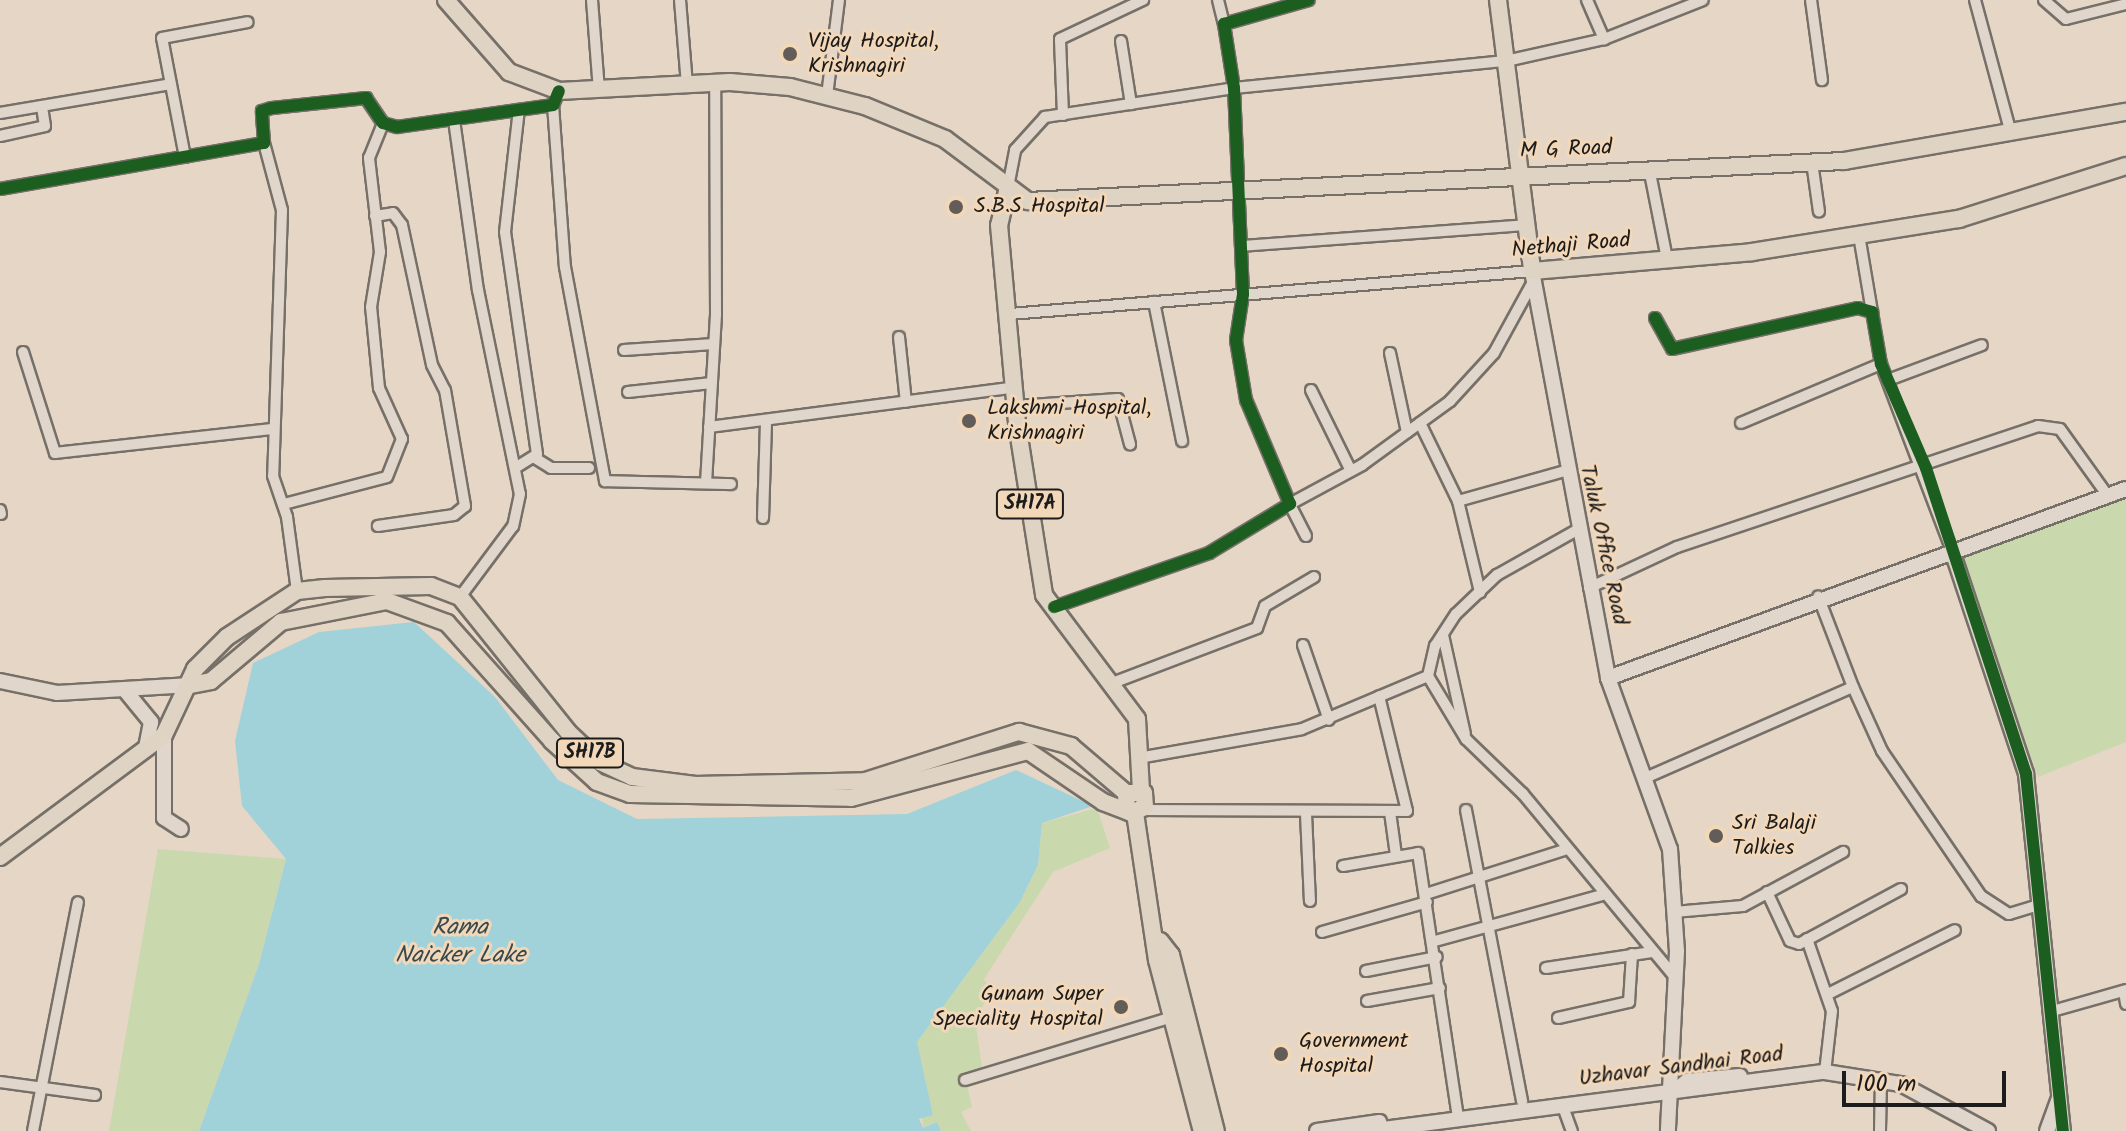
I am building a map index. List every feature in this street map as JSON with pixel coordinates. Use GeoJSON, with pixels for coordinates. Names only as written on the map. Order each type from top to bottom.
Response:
{"type":"FeatureCollection","features":[{"type":"Feature","properties":{"kind":"main road","name":"M G Road"},"geometry":{"type":"LineString","coordinates":[[446,0],[509,72],[556,98],[715,84],[827,96],[945,139],[1028,201],[1521,173],[1812,162],[2126,112]]}},
{"type":"Feature","properties":{"kind":"main road","name":"Taluk Office Road"},"geometry":{"type":"LineString","coordinates":[[1498,0],[1533,276],[1565,471],[1608,678],[1670,849],[1675,977],[1668,1131]]}},
{"type":"Feature","properties":{"kind":"main road","name":"Nethaji Road"},"geometry":{"type":"LineString","coordinates":[[1533,276],[1859,235],[1959,219],[2126,166]]}},
{"type":"Feature","properties":{"kind":"main road","name":"SH17A"},"geometry":{"type":"LineString","coordinates":[[1008,187],[999,225],[1010,314],[1016,406],[1044,595],[1115,682],[1137,719],[1144,757],[1127,789],[1135,811],[1160,941],[1157,960],[1202,1131]]}},
{"type":"Feature","properties":{"kind":"main road"},"geometry":{"type":"LineString","coordinates":[[1608,678],[1817,596],[1953,554],[2126,489]]}},
{"type":"Feature","properties":{"kind":"main road"},"geometry":{"type":"LineString","coordinates":[[1953,554],[2026,774],[2063,1131]]}},
{"type":"Feature","properties":{"kind":"main road"},"geometry":{"type":"LineString","coordinates":[[0,857],[164,735],[191,685],[195,669],[227,637],[297,591],[431,586],[460,597]]}},
{"type":"Feature","properties":{"kind":"main road","name":"SH17B"},"geometry":{"type":"LineString","coordinates":[[460,597],[568,732],[600,762],[632,777],[695,785],[865,781],[1019,732],[1085,754],[1127,789]]}},
{"type":"Feature","properties":{"kind":"main road","name":"SH17B"},"geometry":{"type":"LineString","coordinates":[[191,685],[211,681],[281,622],[387,601],[447,623],[580,768],[630,794],[851,798],[1011,751],[1028,751],[1103,802],[1135,811]]}},
{"type":"Feature","properties":{"kind":"main road"},"geometry":{"type":"LineString","coordinates":[[0,681],[57,693],[191,685]]}},
{"type":"Feature","properties":{"kind":"main road"},"geometry":{"type":"LineString","coordinates":[[124,689],[151,722],[146,748]]}},
{"type":"Feature","properties":{"kind":"main road"},"geometry":{"type":"LineString","coordinates":[[164,735],[164,818],[181,829]]}},
{"type":"Feature","properties":{"kind":"main road","name":"SH17A"},"geometry":{"type":"LineString","coordinates":[[1160,941],[1171,955],[1216,1131]]}},
{"type":"Feature","properties":{"kind":"main road","name":"Uzhavar Sandhai Road"},"geometry":{"type":"LineString","coordinates":[[1368,1131],[1458,1114],[1671,1090],[1687,1081],[1825,1072],[1887,1083],[1988,1131]]}},
{"type":"Feature","properties":{"kind":"main road"},"geometry":{"type":"LineString","coordinates":[[1887,1083],[1961,1131]]}},
{"type":"Feature","properties":{"kind":"main road"},"geometry":{"type":"LineString","coordinates":[[1317,1131],[1458,1114],[1605,1090],[1611,1095]]}},
{"type":"Feature","properties":{"kind":"main road"},"geometry":{"type":"LineString","coordinates":[[2047,1131],[2058,1100]]}},
{"type":"Feature","properties":{"kind":"street"},"geometry":{"type":"LineString","coordinates":[[592,0],[600,93]]}},
{"type":"Feature","properties":{"kind":"street"},"geometry":{"type":"LineString","coordinates":[[680,0],[687,86]]}},
{"type":"Feature","properties":{"kind":"street"},"geometry":{"type":"LineString","coordinates":[[827,96],[839,0]]}},
{"type":"Feature","properties":{"kind":"street"},"geometry":{"type":"LineString","coordinates":[[1063,115],[1060,39],[1143,0]]}},
{"type":"Feature","properties":{"kind":"street"},"geometry":{"type":"LineString","coordinates":[[1218,0],[1234,88],[1243,294],[1236,340],[1246,400],[1306,536]]}},
{"type":"Feature","properties":{"kind":"street"},"geometry":{"type":"LineString","coordinates":[[1224,24],[1309,0]]}},
{"type":"Feature","properties":{"kind":"street"},"geometry":{"type":"LineString","coordinates":[[1587,0],[1604,39]]}},
{"type":"Feature","properties":{"kind":"street"},"geometry":{"type":"LineString","coordinates":[[1008,187],[1015,150],[1045,117],[1234,88],[1506,61],[1604,39],[1703,0]]}},
{"type":"Feature","properties":{"kind":"street"},"geometry":{"type":"LineString","coordinates":[[1811,0],[1822,80]]}},
{"type":"Feature","properties":{"kind":"street"},"geometry":{"type":"LineString","coordinates":[[1975,0],[2010,130]]}},
{"type":"Feature","properties":{"kind":"street"},"geometry":{"type":"LineString","coordinates":[[2044,0],[2066,19],[2126,4]]}},
{"type":"Feature","properties":{"kind":"street"},"geometry":{"type":"LineString","coordinates":[[185,157],[165,34],[248,22]]}},
{"type":"Feature","properties":{"kind":"street"},"geometry":{"type":"LineString","coordinates":[[1121,41],[1131,104]]}},
{"type":"Feature","properties":{"kind":"street"},"geometry":{"type":"LineString","coordinates":[[0,113],[171,84]]}},
{"type":"Feature","properties":{"kind":"street"},"geometry":{"type":"LineString","coordinates":[[706,483],[714,344],[715,84]]}},
{"type":"Feature","properties":{"kind":"street"},"geometry":{"type":"LineString","coordinates":[[297,591],[287,517],[273,476],[282,210],[264,143],[262,111],[366,98],[383,123]]}},
{"type":"Feature","properties":{"kind":"street"},"geometry":{"type":"LineString","coordinates":[[383,123],[454,120],[519,110],[556,98],[565,267],[605,481],[731,484]]}},
{"type":"Feature","properties":{"kind":"street"},"geometry":{"type":"LineString","coordinates":[[0,136],[45,126],[42,106]]}},
{"type":"Feature","properties":{"kind":"street"},"geometry":{"type":"LineString","coordinates":[[519,110],[505,232],[535,458]]}},
{"type":"Feature","properties":{"kind":"street"},"geometry":{"type":"LineString","coordinates":[[454,120],[478,290],[515,468],[513,526],[460,597]]}},
{"type":"Feature","properties":{"kind":"street"},"geometry":{"type":"LineString","coordinates":[[284,504],[387,477],[402,439],[379,388],[371,307],[380,262],[369,158],[383,123]]}},
{"type":"Feature","properties":{"kind":"street"},"geometry":{"type":"LineString","coordinates":[[0,189],[264,143]]}},
{"type":"Feature","properties":{"kind":"street"},"geometry":{"type":"LineString","coordinates":[[1812,162],[1819,212]]}},
{"type":"Feature","properties":{"kind":"street"},"geometry":{"type":"LineString","coordinates":[[1649,168],[1667,259]]}},
{"type":"Feature","properties":{"kind":"street"},"geometry":{"type":"LineString","coordinates":[[375,216],[393,213],[402,225],[432,365],[445,390],[465,506],[454,515],[378,526]]}},
{"type":"Feature","properties":{"kind":"street"},"geometry":{"type":"LineString","coordinates":[[1241,246],[1527,225]]}},
{"type":"Feature","properties":{"kind":"street"},"geometry":{"type":"LineString","coordinates":[[1859,235],[1881,364],[1926,468],[1953,554]]}},
{"type":"Feature","properties":{"kind":"street"},"geometry":{"type":"LineString","coordinates":[[1054,607],[1209,553],[1351,471],[1420,423],[1494,353],[1533,276]]}},
{"type":"Feature","properties":{"kind":"street","name":"Nethaji Road"},"geometry":{"type":"LineString","coordinates":[[1010,314],[1243,294],[1533,276]]}},
{"type":"Feature","properties":{"kind":"street"},"geometry":{"type":"LineString","coordinates":[[1154,302],[1182,441]]}},
{"type":"Feature","properties":{"kind":"street"},"geometry":{"type":"LineString","coordinates":[[1655,318],[1664,345],[1672,349],[1858,308],[1872,312]]}},
{"type":"Feature","properties":{"kind":"street"},"geometry":{"type":"LineString","coordinates":[[899,337],[906,402]]}},
{"type":"Feature","properties":{"kind":"street"},"geometry":{"type":"LineString","coordinates":[[624,350],[714,344]]}},
{"type":"Feature","properties":{"kind":"street"},"geometry":{"type":"LineString","coordinates":[[1888,380],[1982,345]]}},
{"type":"Feature","properties":{"kind":"street"},"geometry":{"type":"LineString","coordinates":[[23,352],[55,453],[274,429]]}},
{"type":"Feature","properties":{"kind":"street"},"geometry":{"type":"LineString","coordinates":[[1390,353],[1407,432]]}},
{"type":"Feature","properties":{"kind":"street"},"geometry":{"type":"LineString","coordinates":[[1741,423],[1881,364]]}},
{"type":"Feature","properties":{"kind":"street"},"geometry":{"type":"LineString","coordinates":[[628,392],[712,383]]}},
{"type":"Feature","properties":{"kind":"street"},"geometry":{"type":"LineString","coordinates":[[709,427],[1015,387]]}},
{"type":"Feature","properties":{"kind":"street"},"geometry":{"type":"LineString","coordinates":[[1311,390],[1351,471]]}},
{"type":"Feature","properties":{"kind":"street"},"geometry":{"type":"LineString","coordinates":[[1016,406],[1118,399],[1130,444]]}},
{"type":"Feature","properties":{"kind":"street"},"geometry":{"type":"LineString","coordinates":[[763,518],[766,420]]}},
{"type":"Feature","properties":{"kind":"street"},"geometry":{"type":"LineString","coordinates":[[1420,423],[1458,501],[1480,592]]}},
{"type":"Feature","properties":{"kind":"street"},"geometry":{"type":"LineString","coordinates":[[1589,588],[1677,547],[1926,468],[2051,424],[2108,496]]}},
{"type":"Feature","properties":{"kind":"street"},"geometry":{"type":"LineString","coordinates":[[515,468],[535,458]]}},
{"type":"Feature","properties":{"kind":"street"},"geometry":{"type":"LineString","coordinates":[[535,458],[551,468],[589,468]]}},
{"type":"Feature","properties":{"kind":"street"},"geometry":{"type":"LineString","coordinates":[[1458,501],[1565,471]]}},
{"type":"Feature","properties":{"kind":"street"},"geometry":{"type":"LineString","coordinates":[[1144,757],[1329,720],[1428,676],[1443,635],[1480,592],[1577,530]]}},
{"type":"Feature","properties":{"kind":"street"},"geometry":{"type":"LineString","coordinates":[[1115,682],[1257,628],[1265,606],[1314,577]]}},
{"type":"Feature","properties":{"kind":"street"},"geometry":{"type":"LineString","coordinates":[[1817,596],[1882,751],[1981,896],[2009,914],[2039,905]]}},
{"type":"Feature","properties":{"kind":"street"},"geometry":{"type":"LineString","coordinates":[[1443,635],[1466,739]]}},
{"type":"Feature","properties":{"kind":"street"},"geometry":{"type":"LineString","coordinates":[[1303,645],[1329,720]]}},
{"type":"Feature","properties":{"kind":"street"},"geometry":{"type":"LineString","coordinates":[[1428,676],[1466,739],[1523,794],[1564,850],[1675,977]]}},
{"type":"Feature","properties":{"kind":"street"},"geometry":{"type":"LineString","coordinates":[[1643,779],[1853,687]]}},
{"type":"Feature","properties":{"kind":"street"},"geometry":{"type":"LineString","coordinates":[[1135,811],[1306,814],[1407,811],[1379,696]]}},
{"type":"Feature","properties":{"kind":"street"},"geometry":{"type":"LineString","coordinates":[[1466,810],[1475,882],[1522,1102]]}},
{"type":"Feature","properties":{"kind":"street"},"geometry":{"type":"LineString","coordinates":[[1390,812],[1396,855]]}},
{"type":"Feature","properties":{"kind":"street"},"geometry":{"type":"LineString","coordinates":[[1306,814],[1310,901]]}},
{"type":"Feature","properties":{"kind":"street"},"geometry":{"type":"LineString","coordinates":[[1322,932],[1564,850]]}},
{"type":"Feature","properties":{"kind":"street"},"geometry":{"type":"LineString","coordinates":[[1674,912],[1728,910],[1843,852]]}},
{"type":"Feature","properties":{"kind":"street"},"geometry":{"type":"LineString","coordinates":[[1343,866],[1418,853],[1435,941],[1458,1114]]}},
{"type":"Feature","properties":{"kind":"street"},"geometry":{"type":"LineString","coordinates":[[1767,892],[1790,941],[1807,939],[1901,889]]}},
{"type":"Feature","properties":{"kind":"street"},"geometry":{"type":"LineString","coordinates":[[1435,941],[1602,895]]}},
{"type":"Feature","properties":{"kind":"street"},"geometry":{"type":"LineString","coordinates":[[33,1131],[45,1088],[78,902]]}},
{"type":"Feature","properties":{"kind":"street"},"geometry":{"type":"LineString","coordinates":[[1828,994],[1955,930]]}},
{"type":"Feature","properties":{"kind":"street"},"geometry":{"type":"LineString","coordinates":[[1807,939],[1828,994],[1825,1072]]}},
{"type":"Feature","properties":{"kind":"street"},"geometry":{"type":"LineString","coordinates":[[1546,968],[1652,952]]}},
{"type":"Feature","properties":{"kind":"street"},"geometry":{"type":"LineString","coordinates":[[1558,1018],[1629,1002],[1632,954]]}},
{"type":"Feature","properties":{"kind":"street"},"geometry":{"type":"LineString","coordinates":[[1366,971],[1437,957]]}},
{"type":"Feature","properties":{"kind":"street"},"geometry":{"type":"LineString","coordinates":[[1367,1001],[1440,988]]}},
{"type":"Feature","properties":{"kind":"street"},"geometry":{"type":"LineString","coordinates":[[2049,1012],[2125,991],[2126,1004]]}},
{"type":"Feature","properties":{"kind":"street"},"geometry":{"type":"LineString","coordinates":[[965,1080],[1173,1017]]}},
{"type":"Feature","properties":{"kind":"street"},"geometry":{"type":"LineString","coordinates":[[0,1082],[95,1095]]}},
{"type":"Feature","properties":{"kind":"street"},"geometry":{"type":"LineString","coordinates":[[1880,1131],[1887,1083]]}},
{"type":"Feature","properties":{"kind":"street"},"geometry":{"type":"LineString","coordinates":[[1562,1104],[1572,1131]]}},
{"type":"Feature","properties":{"kind":"green space"},"geometry":{"type":"Polygon","coordinates":[[[2126,496],[2126,742],[2038,777],[1961,556],[2126,496]]]}},
{"type":"Feature","properties":{"kind":"green space"},"geometry":{"type":"Polygon","coordinates":[[[1097,808],[1110,848],[1053,872],[984,979],[991,991],[975,1020],[983,1074],[966,1080],[972,1107],[961,1112],[971,1131],[941,1131],[937,1122],[923,1128],[917,1042],[1020,902],[1038,865],[1042,823],[1097,808]]]}},
{"type":"Feature","properties":{"kind":"green space"},"geometry":{"type":"Polygon","coordinates":[[[158,849],[286,859],[259,964],[199,1131],[109,1131],[158,849]]]}},
{"type":"Feature","properties":{"kind":"water","name":"Rama Naicker Lake"},"geometry":{"type":"Polygon","coordinates":[[[414,622],[495,697],[558,780],[637,819],[907,814],[1016,770],[1093,806],[1042,823],[1038,865],[1020,902],[917,1042],[933,1115],[919,1119],[923,1128],[937,1122],[941,1131],[199,1131],[259,964],[286,859],[242,806],[235,741],[253,663],[319,632],[414,622]]]}},
{"type":"Feature","properties":{"kind":"cycle path"},"geometry":{"type":"LineString","coordinates":[[1054,607],[1209,553],[1290,504],[1246,400],[1236,340],[1243,294],[1234,88],[1224,24],[1309,0]]}},
{"type":"Feature","properties":{"kind":"cycle path"},"geometry":{"type":"LineString","coordinates":[[0,189],[264,143],[262,111],[272,108],[366,98],[383,123],[397,127],[553,105],[559,91]]}},
{"type":"Feature","properties":{"kind":"cycle path"},"geometry":{"type":"LineString","coordinates":[[1655,318],[1672,349],[1858,308],[1872,312],[1881,364],[1926,468],[2026,774],[2063,1131]]}},
{"type":"Feature","properties":{"kind":"place","name":"Vijay Hospital, Krishnagiri"},"geometry":{"type":"Point","coordinates":[790,54]}},
{"type":"Feature","properties":{"kind":"place","name":"S.B.S Hospital"},"geometry":{"type":"Point","coordinates":[956,207]}},
{"type":"Feature","properties":{"kind":"place","name":"Lakshmi Hospital, Krishnagiri"},"geometry":{"type":"Point","coordinates":[969,421]}},
{"type":"Feature","properties":{"kind":"place","name":"Sri Balaji Talkies"},"geometry":{"type":"Point","coordinates":[1716,836]}},
{"type":"Feature","properties":{"kind":"place","name":"Gunam Super Speciality Hospital"},"geometry":{"type":"Point","coordinates":[1121,1007]}},
{"type":"Feature","properties":{"kind":"place","name":"Government Hospital"},"geometry":{"type":"Point","coordinates":[1281,1054]}}]}
